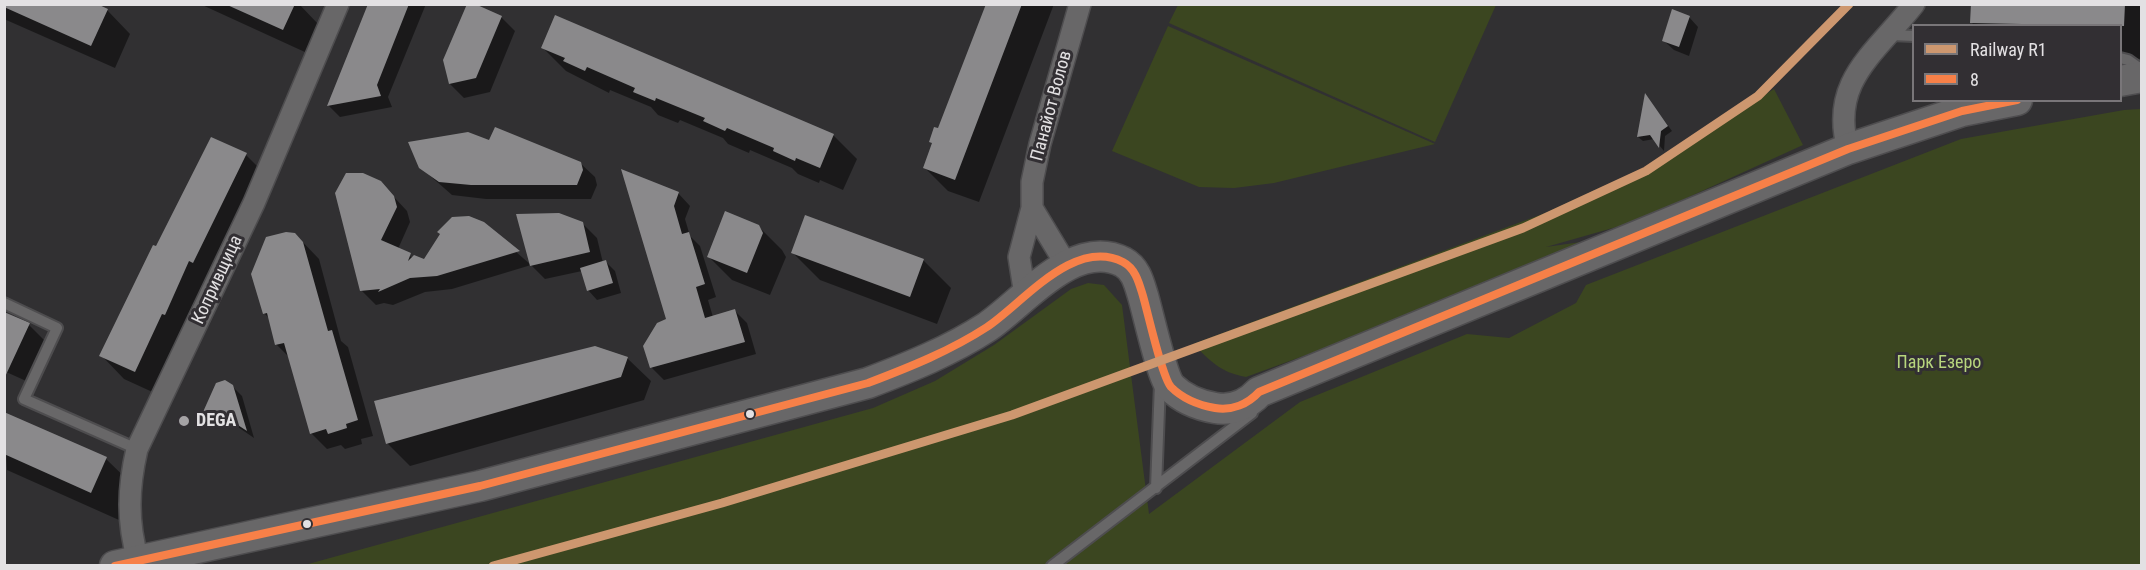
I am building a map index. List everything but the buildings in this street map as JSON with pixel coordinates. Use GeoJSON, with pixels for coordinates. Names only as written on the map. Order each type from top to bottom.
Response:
{"type":"FeatureCollection","features":[{"type":"Feature","properties":{"kind":"main road"},"geometry":{"type":"LineString","coordinates":[[2122,81],[2142,77]]}},
{"type":"Feature","properties":{"kind":"main road"},"geometry":{"type":"LineString","coordinates":[[127,563],[480,486],[868,382],[933,357],[989,326],[1025,295],[1067,266],[1089,256],[1106,256],[1124,262],[1138,277],[1162,361],[1206,388],[1245,386],[1259,392],[1848,149],[1962,111],[2007,102]]}},
{"type":"Feature","properties":{"kind":"street","name":"Копривщица"},"geometry":{"type":"LineString","coordinates":[[127,563],[131,538],[130,482],[137,449],[254,203],[338,4]]}},
{"type":"Feature","properties":{"kind":"street","name":"Панайот Волов"},"geometry":{"type":"LineString","coordinates":[[1025,295],[1019,257],[1032,208],[1032,182],[1040,144],[1080,4]]}},
{"type":"Feature","properties":{"kind":"street"},"geometry":{"type":"LineString","coordinates":[[1848,149],[1842,130],[1845,94],[1853,77],[1914,4]]}},
{"type":"Feature","properties":{"kind":"street"},"geometry":{"type":"LineString","coordinates":[[1032,208],[1067,266]]}},
{"type":"Feature","properties":{"kind":"lane"},"geometry":{"type":"LineString","coordinates":[[1891,34],[1912,36]]}},
{"type":"Feature","properties":{"kind":"lane"},"geometry":{"type":"LineString","coordinates":[[2122,58],[2142,70]]}},
{"type":"Feature","properties":{"kind":"lane"},"geometry":{"type":"LineString","coordinates":[[4,303],[57,328],[24,399],[137,449]]}},
{"type":"Feature","properties":{"kind":"lane"},"geometry":{"type":"LineString","coordinates":[[1156,488],[1162,361]]}},
{"type":"Feature","properties":{"kind":"lane"},"geometry":{"type":"LineString","coordinates":[[1052,566],[1250,415],[1259,406],[1259,392]]}},
{"type":"Feature","properties":{"kind":"green space"},"geometry":{"type":"Polygon","coordinates":[[[1178,4],[1496,5],[1435,142],[1169,23],[1178,4]]]}},
{"type":"Feature","properties":{"kind":"green space"},"geometry":{"type":"Polygon","coordinates":[[[1168,26],[1435,144],[1274,183],[1234,188],[1199,187],[1112,151],[1168,26]]]}},
{"type":"Feature","properties":{"kind":"green space"},"geometry":{"type":"Polygon","coordinates":[[[1774,89],[1803,145],[1634,222],[1546,247],[1637,234],[1246,377],[1222,369],[1193,344],[1545,213],[1667,157],[1774,89]]]}},
{"type":"Feature","properties":{"kind":"green space","name":"Парк Езеро"},"geometry":{"type":"Polygon","coordinates":[[[2141,109],[2141,565],[301,566],[873,408],[935,381],[994,345],[1071,289],[1088,283],[1104,285],[1122,305],[1149,514],[1300,402],[1467,334],[1509,338],[1576,303],[1586,285],[1961,139],[2124,110],[2141,109]]]}},
{"type":"Feature","properties":{"kind":"rail line","name":"R1"},"geometry":{"type":"LineString","coordinates":[[493,566],[722,503],[1012,415],[1523,228],[1646,171],[1758,96],[1849,4]]}},
{"type":"Feature","properties":{"kind":"transit line","name":"8"},"geometry":{"type":"LineString","coordinates":[[115,566],[480,486],[868,383],[929,358],[973,336],[1050,276],[1086,258],[1105,257],[1123,262],[1134,272],[1167,381],[1171,387],[1191,401],[1203,405],[1221,409],[1233,407],[1245,403],[1259,392],[1848,149],[1962,111],[2007,102]]}},
{"type":"Feature","properties":{"kind":"place","name":"DEGA"},"geometry":{"type":"Point","coordinates":[184,421]}}]}
